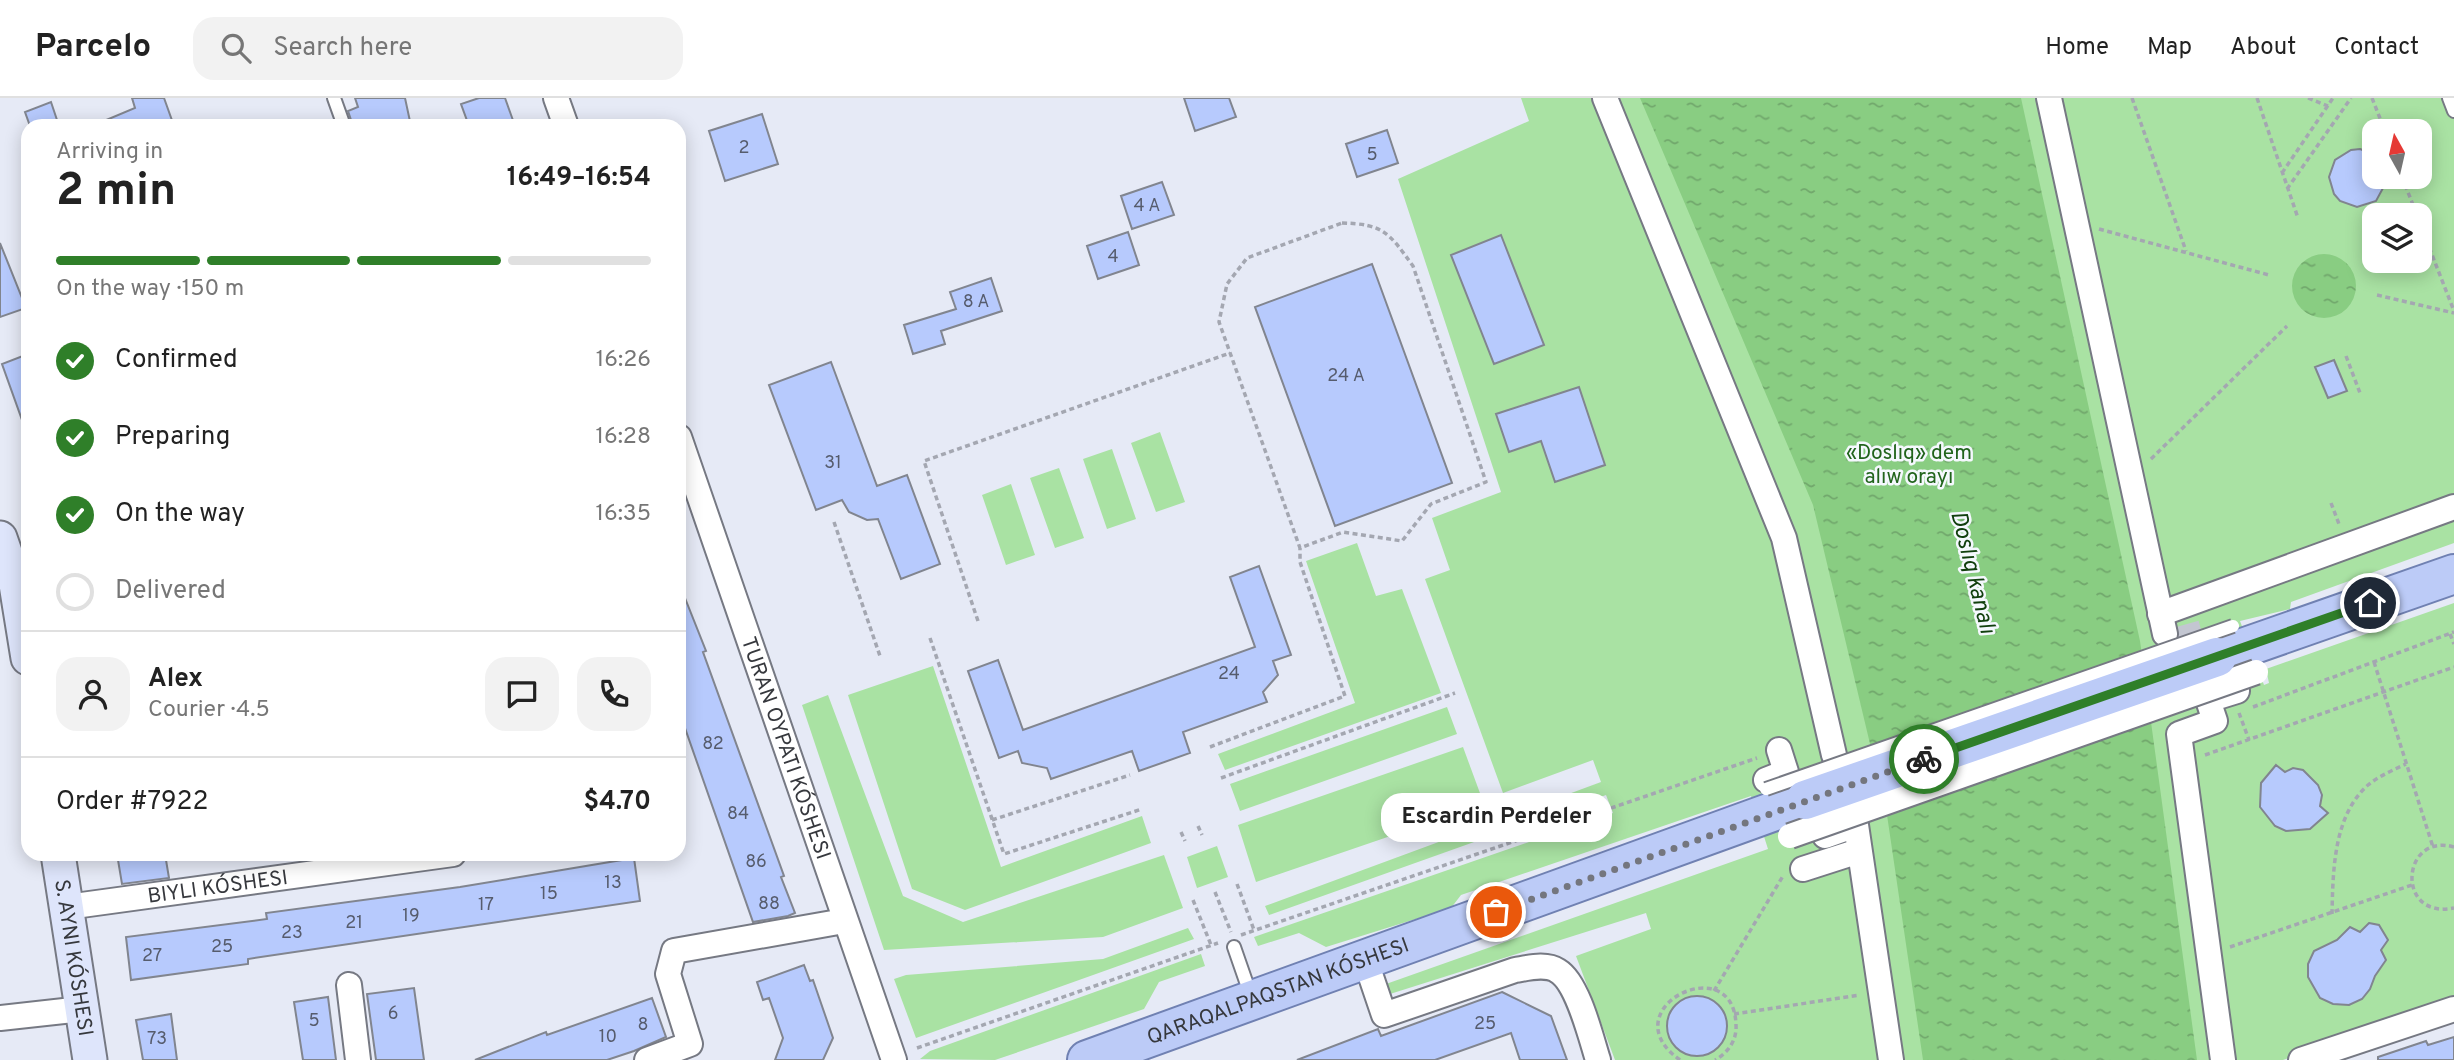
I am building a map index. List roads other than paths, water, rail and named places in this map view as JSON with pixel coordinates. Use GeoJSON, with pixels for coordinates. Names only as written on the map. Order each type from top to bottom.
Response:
{"type":"FeatureCollection","features":[{"type":"Feature","properties":{"kind":"main road","name":"QARAQALPAQSTAN KÓSHESI"},"geometry":{"type":"LineString","coordinates":[[1087,1060],[1126,1053],[1253,1000],[1805,800],[2225,641],[2437,580]]}},
{"type":"Feature","properties":{"kind":"street"},"geometry":{"type":"LineString","coordinates":[[556,98],[564,119]]}},
{"type":"Feature","properties":{"kind":"street"},"geometry":{"type":"LineString","coordinates":[[1605,98],[1784,538],[1834,755]]}},
{"type":"Feature","properties":{"kind":"street"},"geometry":{"type":"LineString","coordinates":[[2049,98],[2131,478],[2173,619],[2454,507]]}},
{"type":"Feature","properties":{"kind":"street"},"geometry":{"type":"LineString","coordinates":[[686,458],[894,1060]]}},
{"type":"Feature","properties":{"kind":"street"},"geometry":{"type":"LineString","coordinates":[[0,538],[15,583],[21,618]]}},
{"type":"Feature","properties":{"kind":"street"},"geometry":{"type":"LineString","coordinates":[[1891,1060],[1856,825],[1792,841],[2256,672]]}},
{"type":"Feature","properties":{"kind":"street"},"geometry":{"type":"LineString","coordinates":[[2223,1060],[2179,734],[2215,721],[2208,700],[2238,701]]}},
{"type":"Feature","properties":{"kind":"street"},"geometry":{"type":"LineString","coordinates":[[1766,785],[1786,772],[1779,750]]}},
{"type":"Feature","properties":{"kind":"street"},"geometry":{"type":"LineString","coordinates":[[1793,872],[1859,851]]}},
{"type":"Feature","properties":{"kind":"street","name":"S. AYNI KÓSHESI"},"geometry":{"type":"LineString","coordinates":[[59,861],[90,1060]]}},
{"type":"Feature","properties":{"kind":"street","name":"BIYLI KÓSHESI"},"geometry":{"type":"LineString","coordinates":[[67,907],[322,863],[351,861]]}},
{"type":"Feature","properties":{"kind":"street"},"geometry":{"type":"LineString","coordinates":[[647,1060],[690,1044],[668,974],[674,951],[844,921]]}},
{"type":"Feature","properties":{"kind":"street"},"geometry":{"type":"LineString","coordinates":[[1365,959],[1384,1016],[1515,970],[1538,966],[1558,970],[1572,985],[1598,1060]]}},
{"type":"Feature","properties":{"kind":"street"},"geometry":{"type":"LineString","coordinates":[[349,985],[358,1060]]}},
{"type":"Feature","properties":{"kind":"street"},"geometry":{"type":"LineString","coordinates":[[0,1018],[82,1009]]}},
{"type":"Feature","properties":{"kind":"street"},"geometry":{"type":"LineString","coordinates":[[2301,1060],[2454,1009]]}},
{"type":"Feature","properties":{"kind":"lane"},"geometry":{"type":"LineString","coordinates":[[334,98],[342,119]]}},
{"type":"Feature","properties":{"kind":"lane"},"geometry":{"type":"LineString","coordinates":[[2449,98],[2454,111]]}},
{"type":"Feature","properties":{"kind":"lane"},"geometry":{"type":"LineString","coordinates":[[1766,785],[2225,641]]}},
{"type":"Feature","properties":{"kind":"lane"},"geometry":{"type":"LineString","coordinates":[[1228,944],[1253,1000]]}},
{"type":"Feature","properties":{"kind":"water","name":"Doslıq kanalı"},"geometry":{"type":"Polygon","coordinates":[[[1640,98],[2021,98],[2140,641],[2197,1060],[1923,1060],[1887,815],[1813,505],[1640,98]]]}},
{"type":"Feature","properties":{"kind":"water"},"geometry":{"type":"Polygon","coordinates":[[[2324,254],[2342,260],[2350,268],[2356,286],[2350,304],[2342,312],[2324,318],[2306,312],[2298,304],[2292,286],[2298,268],[2306,260],[2324,254]]]}},
{"type":"Feature","properties":{"kind":"tunnel"},"geometry":{"type":"LineString","coordinates":[[2187,624],[2199,667]]}},
{"type":"Feature","properties":{"kind":"place","name":"Escardin Perdeler"},"geometry":{"type":"Point","coordinates":[1496,912]}},
{"type":"Feature","properties":{"kind":"park label","name":"«Doslıq» dem alıw orayı"},"geometry":{"type":"Point","coordinates":[1909,464]}}]}
